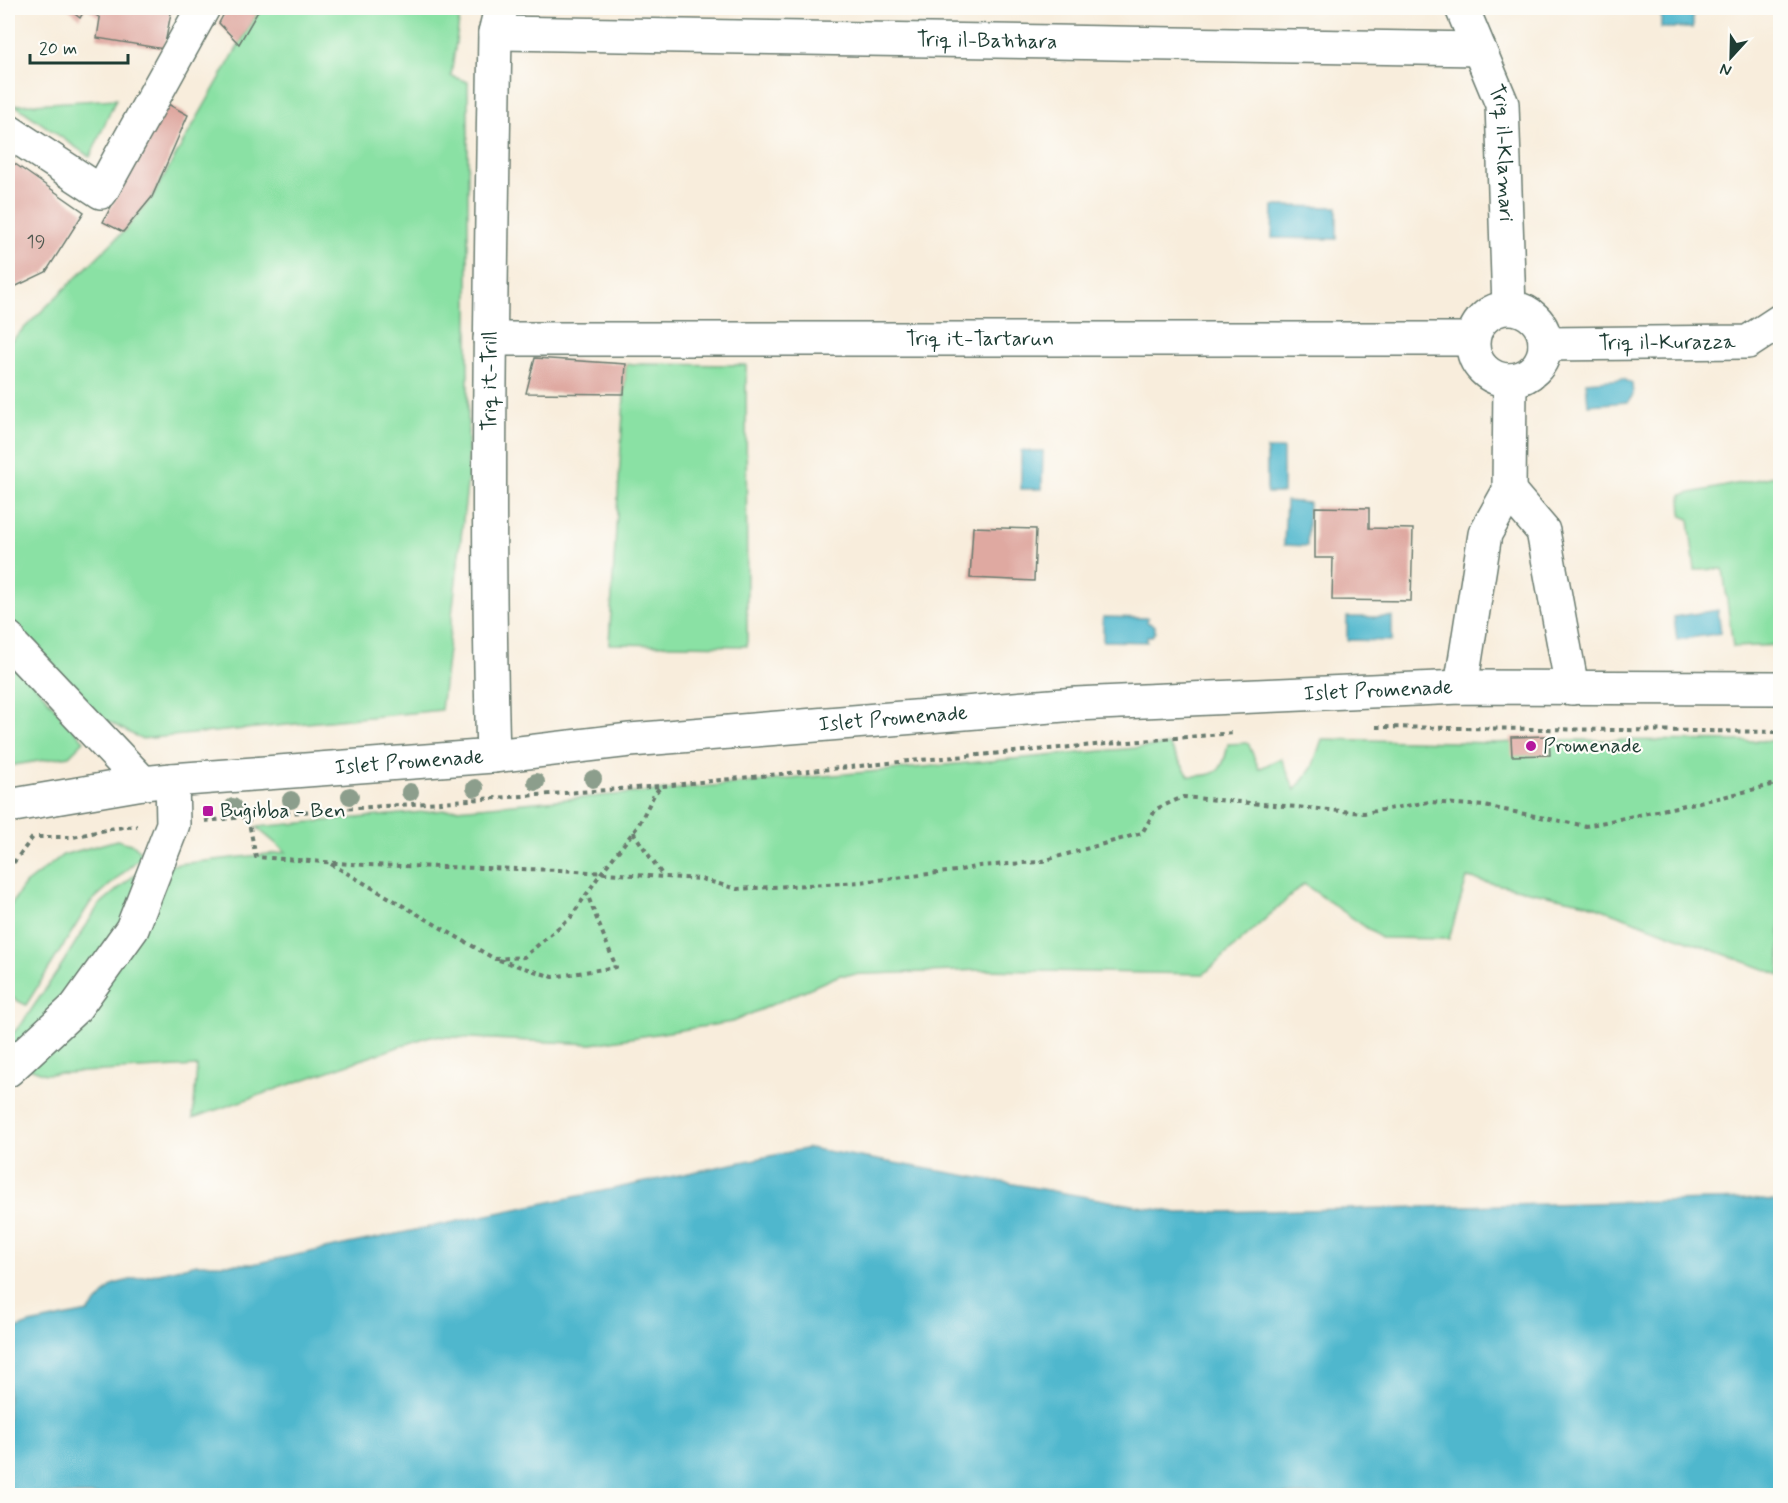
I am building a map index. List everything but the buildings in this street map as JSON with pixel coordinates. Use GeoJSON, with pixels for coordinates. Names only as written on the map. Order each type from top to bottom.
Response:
{"type":"FeatureCollection","features":[{"type":"Feature","properties":{"kind":"street"},"geometry":{"type":"LineString","coordinates":[[8,131],[101,192],[203,8]]}},
{"type":"Feature","properties":{"kind":"street","name":"Triq il-Klamari"},"geometry":{"type":"LineString","coordinates":[[1462,8],[1502,105],[1509,307]]}},
{"type":"Feature","properties":{"kind":"street","name":"Triq il-Baħħara"},"geometry":{"type":"LineString","coordinates":[[498,20],[1479,49]]}},
{"type":"Feature","properties":{"kind":"street","name":"Triq it-Trill"},"geometry":{"type":"LineString","coordinates":[[493,756],[490,339],[498,20]]}},
{"type":"Feature","properties":{"kind":"street"},"geometry":{"type":"LineString","coordinates":[[1509,307],[1521,309],[1533,315],[1541,325],[1545,344],[1543,356],[1537,368],[1527,375],[1510,381],[1497,379],[1486,373],[1478,363],[1473,351],[1472,339],[1483,317],[1494,310],[1509,307]]}},
{"type":"Feature","properties":{"kind":"street","name":"Triq il-Kurazza"},"geometry":{"type":"LineString","coordinates":[[1545,344],[1748,342],[1780,321]]}},
{"type":"Feature","properties":{"kind":"street","name":"Triq it-Tartarun"},"geometry":{"type":"LineString","coordinates":[[490,339],[1472,339]]}},
{"type":"Feature","properties":{"kind":"street"},"geometry":{"type":"LineString","coordinates":[[1461,687],[1485,534],[1509,491],[1510,381]]}},
{"type":"Feature","properties":{"kind":"street"},"geometry":{"type":"LineString","coordinates":[[1509,491],[1543,531],[1572,688]]}},
{"type":"Feature","properties":{"kind":"street"},"geometry":{"type":"LineString","coordinates":[[8,638],[13,646],[157,781],[173,824],[132,930],[76,1007],[8,1070]]}},
{"type":"Feature","properties":{"kind":"street","name":"Islet Promenade"},"geometry":{"type":"LineString","coordinates":[[8,806],[157,781],[493,756],[642,739],[1077,704],[1461,687],[1780,688]]}},
{"type":"Feature","properties":{"kind":"path"},"geometry":{"type":"LineString","coordinates":[[1365,726],[1780,732]]}},
{"type":"Feature","properties":{"kind":"path"},"geometry":{"type":"LineString","coordinates":[[24,838],[73,837],[115,828],[274,814],[662,786],[909,761],[1241,732]]}},
{"type":"Feature","properties":{"kind":"path"},"geometry":{"type":"LineString","coordinates":[[248,818],[256,857],[365,866],[443,866],[701,879],[737,889],[860,882],[956,871],[979,866],[1039,862],[1142,833],[1156,809],[1183,797],[1364,813],[1429,802],[1484,806],[1586,826],[1780,783]]}},
{"type":"Feature","properties":{"kind":"path"},"geometry":{"type":"LineString","coordinates":[[495,958],[525,957],[571,917],[633,832],[655,793],[662,786]]}},
{"type":"Feature","properties":{"kind":"path"},"geometry":{"type":"LineString","coordinates":[[633,832],[664,877]]}},
{"type":"Feature","properties":{"kind":"path"},"geometry":{"type":"LineString","coordinates":[[8,870],[33,837]]}},
{"type":"Feature","properties":{"kind":"path"},"geometry":{"type":"LineString","coordinates":[[328,862],[495,958],[553,977],[616,967],[586,894]]}},
{"type":"Feature","properties":{"kind":"green space"},"geometry":{"type":"Polygon","coordinates":[[[260,8],[461,8],[451,76],[468,82],[468,477],[441,710],[141,739],[89,711],[34,658],[8,619],[8,344],[123,232],[152,197],[260,8]]]}},
{"type":"Feature","properties":{"kind":"green space"},"geometry":{"type":"Polygon","coordinates":[[[116,99],[90,157],[15,105],[116,99]]]}},
{"type":"Feature","properties":{"kind":"green space"},"geometry":{"type":"Polygon","coordinates":[[[626,364],[746,365],[747,646],[609,644],[626,364]]]}},
{"type":"Feature","properties":{"kind":"green space"},"geometry":{"type":"Polygon","coordinates":[[[1780,475],[1780,645],[1733,647],[1723,569],[1695,570],[1689,519],[1682,516],[1681,495],[1780,475]]]}},
{"type":"Feature","properties":{"kind":"green space"},"geometry":{"type":"Polygon","coordinates":[[[8,654],[84,741],[69,756],[8,766],[8,654]]]}},
{"type":"Feature","properties":{"kind":"green space"},"geometry":{"type":"Polygon","coordinates":[[[1322,739],[1495,743],[1564,740],[1780,741],[1780,975],[1586,903],[1467,878],[1449,939],[1381,938],[1304,884],[1204,974],[983,970],[840,975],[732,1022],[592,1044],[430,1036],[193,1118],[197,1066],[45,1074],[8,1060],[8,1039],[23,1022],[59,969],[99,905],[143,868],[286,852],[256,827],[1169,745],[1189,776],[1199,776],[1218,771],[1224,761],[1228,744],[1248,743],[1259,769],[1281,758],[1295,790],[1312,768],[1322,739]]]}},
{"type":"Feature","properties":{"kind":"green space"},"geometry":{"type":"Polygon","coordinates":[[[117,840],[134,845],[144,854],[90,903],[26,1005],[12,998],[8,992],[8,909],[25,884],[63,855],[117,840]]]}},
{"type":"Feature","properties":{"kind":"water"},"geometry":{"type":"Polygon","coordinates":[[[1661,8],[1693,8],[1693,28],[1661,28],[1661,8]]]}},
{"type":"Feature","properties":{"kind":"water"},"geometry":{"type":"Polygon","coordinates":[[[1273,206],[1337,207],[1337,239],[1272,238],[1273,206]]]}},
{"type":"Feature","properties":{"kind":"water"},"geometry":{"type":"Polygon","coordinates":[[[1624,379],[1632,384],[1633,395],[1628,402],[1588,405],[1586,382],[1624,379]]]}},
{"type":"Feature","properties":{"kind":"water"},"geometry":{"type":"Polygon","coordinates":[[[1267,449],[1283,449],[1283,493],[1267,493],[1267,449]]]}},
{"type":"Feature","properties":{"kind":"water"},"geometry":{"type":"Polygon","coordinates":[[[1021,451],[1043,451],[1042,489],[1021,489],[1021,451]]]}},
{"type":"Feature","properties":{"kind":"water"},"geometry":{"type":"Polygon","coordinates":[[[1286,501],[1309,503],[1307,546],[1284,545],[1286,501]]]}},
{"type":"Feature","properties":{"kind":"water"},"geometry":{"type":"Polygon","coordinates":[[[1718,610],[1721,633],[1677,640],[1674,617],[1718,610]]]}},
{"type":"Feature","properties":{"kind":"water"},"geometry":{"type":"Polygon","coordinates":[[[1103,617],[1148,618],[1147,622],[1155,626],[1155,632],[1152,636],[1147,636],[1147,642],[1103,641],[1103,617]]]}},
{"type":"Feature","properties":{"kind":"water"},"geometry":{"type":"Polygon","coordinates":[[[1347,617],[1392,617],[1392,641],[1347,640],[1347,617]]]}},
{"type":"Feature","properties":{"kind":"water"},"geometry":{"type":"Polygon","coordinates":[[[809,1148],[1178,1213],[1751,1199],[1780,1202],[1780,1495],[8,1495],[8,1332],[29,1324],[88,1312],[114,1284],[197,1264],[253,1264],[809,1148]]]}},
{"type":"Feature","properties":{"kind":"place","name":"Promenade"},"geometry":{"type":"Point","coordinates":[1531,746]}},
{"type":"Feature","properties":{"kind":"place","name":"Buġibba - Ben"},"geometry":{"type":"Point","coordinates":[208,811]}}]}
